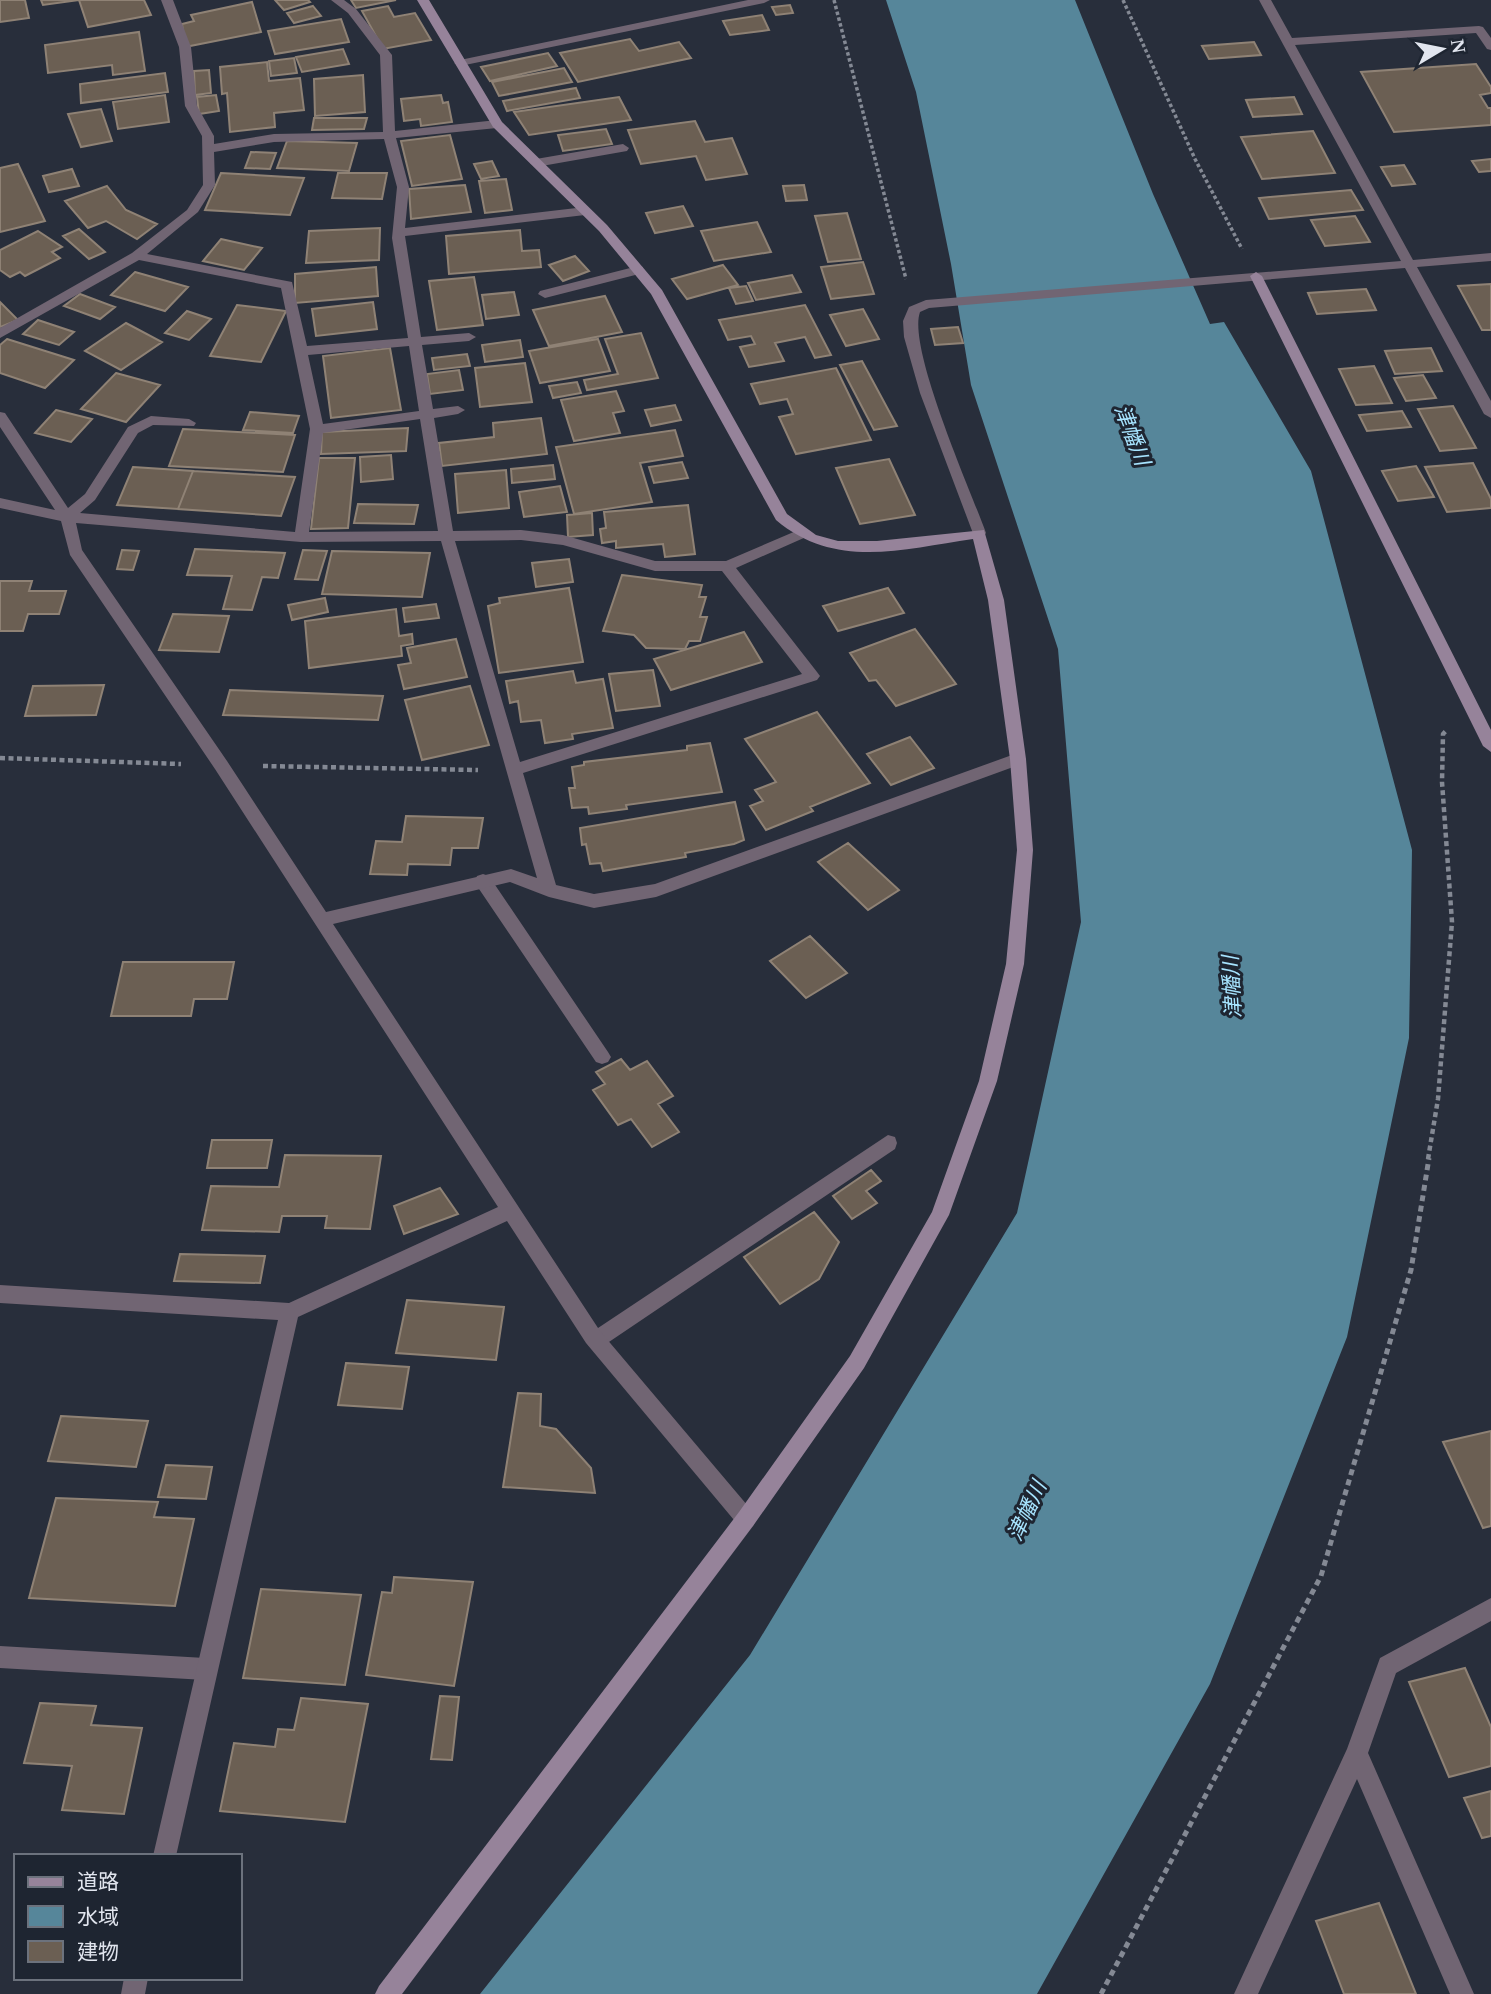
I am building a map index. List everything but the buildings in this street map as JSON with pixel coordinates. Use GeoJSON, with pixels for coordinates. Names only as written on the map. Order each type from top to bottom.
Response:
{"type":"FeatureCollection","features":[{"type":"Feature","properties":{"kind":"street"},"geometry":{"type":"LineString","coordinates":[[0,334],[137,256],[192,212],[209,185],[208,136],[191,106],[185,47],[167,0]]}},
{"type":"Feature","properties":{"kind":"street"},"geometry":{"type":"LineString","coordinates":[[337,0],[352,11],[386,55],[389,135],[403,187],[399,233],[446,534],[549,890]]}},
{"type":"Feature","properties":{"kind":"street"},"geometry":{"type":"LineString","coordinates":[[423,0],[497,124],[586,211],[657,293],[781,517],[801,534],[823,543],[849,547],[979,533]]}},
{"type":"Feature","properties":{"kind":"street"},"geometry":{"type":"LineString","coordinates":[[460,63],[764,0]]}},
{"type":"Feature","properties":{"kind":"street"},"geometry":{"type":"LineString","coordinates":[[1265,0],[1491,414]]}},
{"type":"Feature","properties":{"kind":"street"},"geometry":{"type":"LineString","coordinates":[[1288,42],[1479,29],[1491,47]]}},
{"type":"Feature","properties":{"kind":"street"},"geometry":{"type":"LineString","coordinates":[[208,149],[274,138],[389,135],[497,124]]}},
{"type":"Feature","properties":{"kind":"street"},"geometry":{"type":"LineString","coordinates":[[536,163],[623,148]]}},
{"type":"Feature","properties":{"kind":"street"},"geometry":{"type":"LineString","coordinates":[[399,233],[586,211]]}},
{"type":"Feature","properties":{"kind":"street"},"geometry":{"type":"LineString","coordinates":[[137,256],[287,285],[317,429],[301,537]]}},
{"type":"Feature","properties":{"kind":"street"},"geometry":{"type":"LineString","coordinates":[[387,1994],[746,1519],[857,1362],[940,1215],[988,1081],[1015,964],[1024,850],[1018,759],[996,600],[979,533],[924,382],[911,337],[910,321],[914,310],[944,300],[1491,257]]}},
{"type":"Feature","properties":{"kind":"street"},"geometry":{"type":"LineString","coordinates":[[545,294],[638,270]]}},
{"type":"Feature","properties":{"kind":"street"},"geometry":{"type":"LineString","coordinates":[[1256,276],[1491,746]]}},
{"type":"Feature","properties":{"kind":"street"},"geometry":{"type":"LineString","coordinates":[[302,351],[469,337]]}},
{"type":"Feature","properties":{"kind":"street"},"geometry":{"type":"LineString","coordinates":[[317,429],[458,410]]}},
{"type":"Feature","properties":{"kind":"street"},"geometry":{"type":"LineString","coordinates":[[0,416],[67,517],[75,551],[221,765],[596,1340],[746,1519]]}},
{"type":"Feature","properties":{"kind":"street"},"geometry":{"type":"LineString","coordinates":[[67,517],[90,498],[133,430],[151,420],[189,423]]}},
{"type":"Feature","properties":{"kind":"street"},"geometry":{"type":"LineString","coordinates":[[0,503],[67,517],[301,537],[521,535],[563,540],[655,566],[726,566],[744,561],[801,534]]}},
{"type":"Feature","properties":{"kind":"street"},"geometry":{"type":"LineString","coordinates":[[515,770],[812,676],[726,566]]}},
{"type":"Feature","properties":{"kind":"street"},"geometry":{"type":"LineString","coordinates":[[320,920],[511,874],[549,890],[594,901],[656,890],[1018,759]]}},
{"type":"Feature","properties":{"kind":"street"},"geometry":{"type":"LineString","coordinates":[[483,881],[602,1057]]}},
{"type":"Feature","properties":{"kind":"street"},"geometry":{"type":"LineString","coordinates":[[596,1340],[888,1143]]}},
{"type":"Feature","properties":{"kind":"street"},"geometry":{"type":"LineString","coordinates":[[0,1294],[290,1312],[512,1210]]}},
{"type":"Feature","properties":{"kind":"street"},"geometry":{"type":"LineString","coordinates":[[163,1854],[290,1312]]}},
{"type":"Feature","properties":{"kind":"street"},"geometry":{"type":"LineString","coordinates":[[1246,1994],[1357,1753],[1388,1666],[1491,1609]]}},
{"type":"Feature","properties":{"kind":"street"},"geometry":{"type":"LineString","coordinates":[[0,1657],[205,1669]]}},
{"type":"Feature","properties":{"kind":"street"},"geometry":{"type":"LineString","coordinates":[[1357,1753],[1462,1994]]}},
{"type":"Feature","properties":{"kind":"path"},"geometry":{"type":"LineString","coordinates":[[834,0],[914,310]]}},
{"type":"Feature","properties":{"kind":"path"},"geometry":{"type":"LineString","coordinates":[[1124,0],[1195,159],[1256,276]]}},
{"type":"Feature","properties":{"kind":"path"},"geometry":{"type":"LineString","coordinates":[[1101,1994],[1321,1576],[1411,1270],[1438,1099],[1452,922],[1443,782],[1443,734],[1470,705]]}},
{"type":"Feature","properties":{"kind":"water","name":"津幡川"},"geometry":{"type":"Polygon","coordinates":[[[886,0],[1075,0],[1153,194],[1210,324],[1224,322],[1311,471],[1412,850],[1409,1038],[1347,1337],[1210,1684],[1037,1994],[480,1994],[750,1655],[1017,1213],[1081,922],[1058,649],[971,385],[951,264],[916,92],[886,0]]]}}]}
